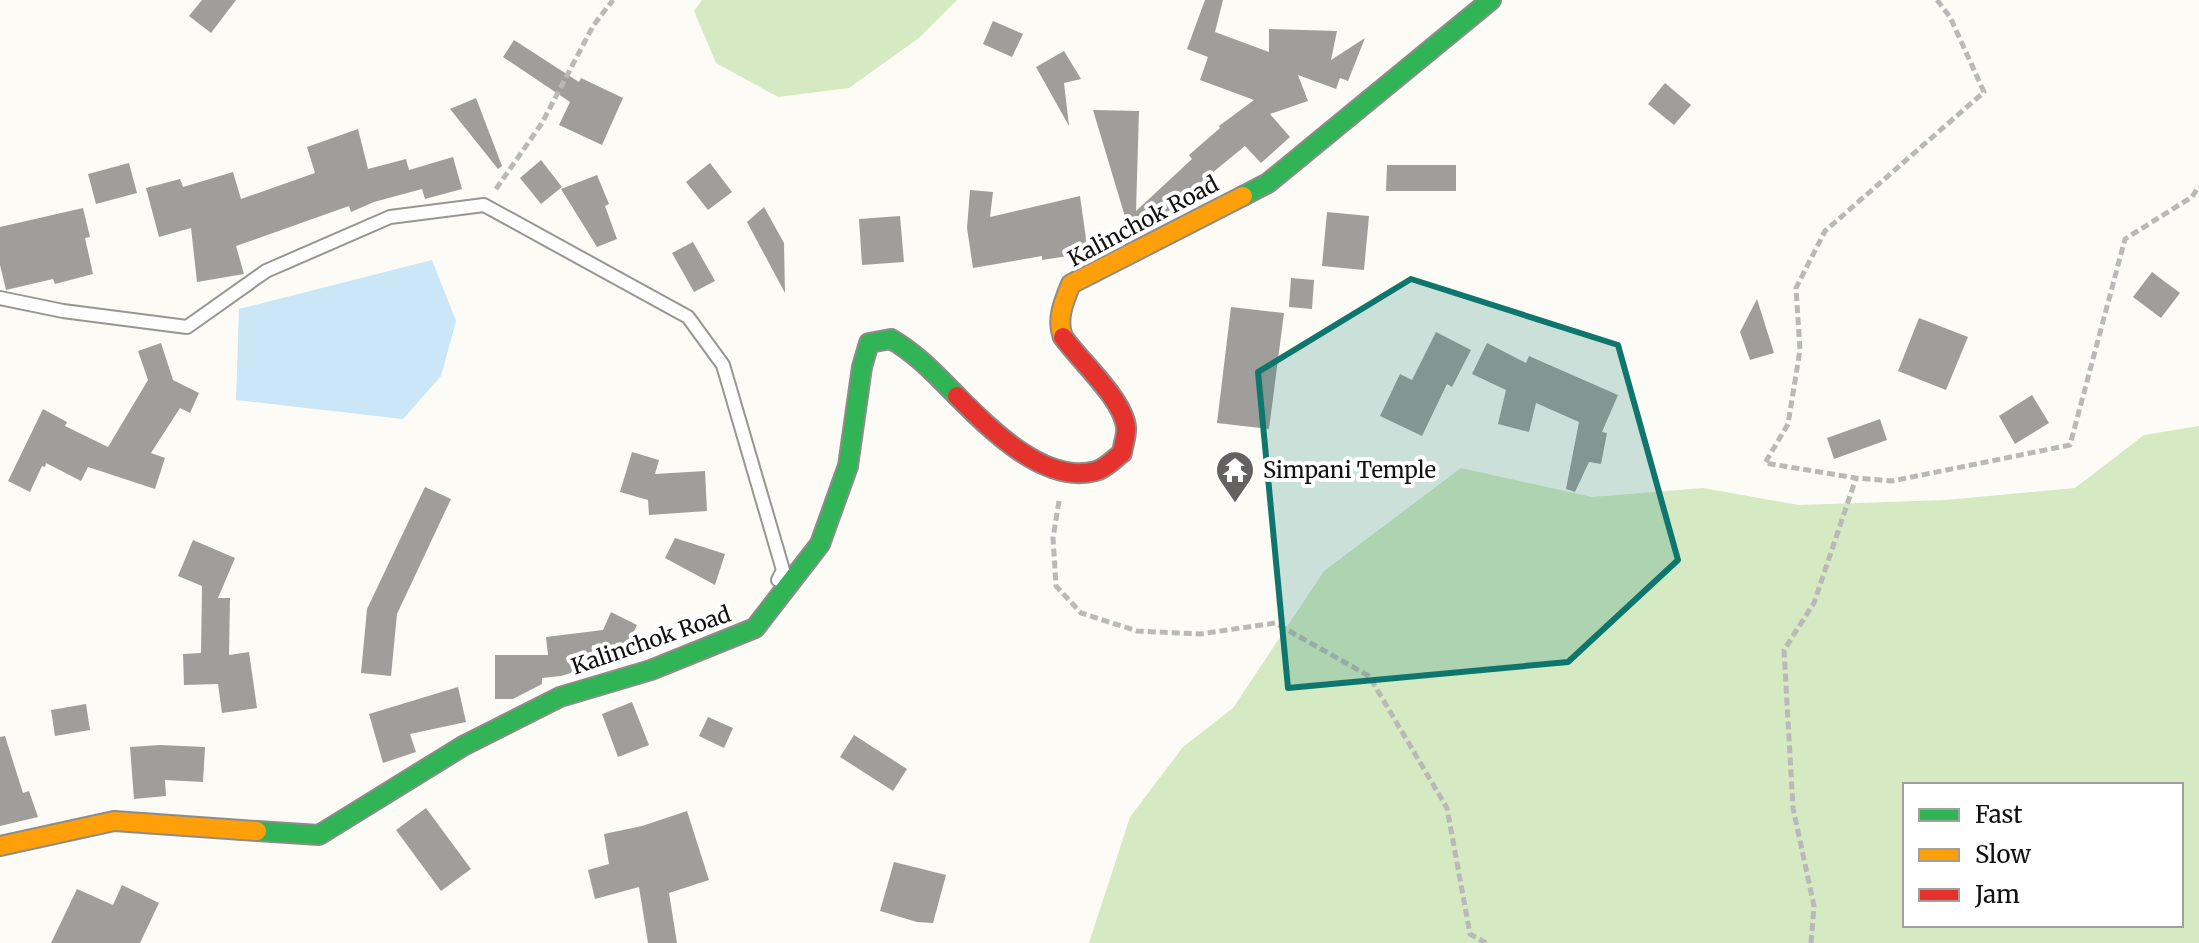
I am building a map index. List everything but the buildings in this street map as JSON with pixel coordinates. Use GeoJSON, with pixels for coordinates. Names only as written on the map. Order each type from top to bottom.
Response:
{"type":"FeatureCollection","features":[{"type":"Feature","properties":{"kind":"street","name":"Kalinchok Road"},"geometry":{"type":"LineString","coordinates":[[0,846],[114,821],[319,835],[463,746],[560,697],[651,670],[755,628],[820,544],[848,466],[862,367],[869,343],[891,339],[919,357],[980,421],[1017,449],[1064,472],[1097,471],[1122,453],[1126,426],[1110,392],[1077,357],[1061,333],[1061,309],[1071,284],[1268,183],[1491,0]]}},
{"type":"Feature","properties":{"kind":"lane"},"geometry":{"type":"LineString","coordinates":[[0,298],[63,311],[187,327],[266,271],[390,217],[484,205],[688,317],[723,365],[783,570],[755,628]]}},
{"type":"Feature","properties":{"kind":"path"},"geometry":{"type":"LineString","coordinates":[[484,205],[542,123],[593,26],[613,0]]}},
{"type":"Feature","properties":{"kind":"path"},"geometry":{"type":"LineString","coordinates":[[1937,0],[1950,17],[1984,92],[1825,231],[1796,288],[1800,350],[1788,424],[1765,463],[1892,481],[2070,445],[2125,239],[2192,197],[2199,186]]}},
{"type":"Feature","properties":{"kind":"path"},"geometry":{"type":"LineString","coordinates":[[1064,472],[1053,538],[1056,586],[1081,613],[1137,631],[1200,634],[1275,623],[1369,676],[1447,808],[1470,934],[1486,943]]}},
{"type":"Feature","properties":{"kind":"path"},"geometry":{"type":"LineString","coordinates":[[1811,943],[1814,906],[1793,808],[1784,650],[1814,603],[1856,478]]}},
{"type":"Feature","properties":{"kind":"highlighted area"},"geometry":{"type":"Polygon","coordinates":[[[1411,279],[1618,345],[1678,560],[1568,662],[1288,688],[1258,372],[1411,279]]]}},
{"type":"Feature","properties":{"kind":"green space"},"geometry":{"type":"Polygon","coordinates":[[[702,0],[957,0],[919,38],[849,88],[778,97],[716,63],[694,11],[702,0]]]}},
{"type":"Feature","properties":{"kind":"green space"},"geometry":{"type":"Polygon","coordinates":[[[2199,426],[2199,943],[1089,943],[1130,817],[1183,747],[1233,708],[1324,571],[1461,468],[1592,497],[1703,488],[1799,505],[1946,500],[2075,488],[2144,435],[2199,426]]]}},
{"type":"Feature","properties":{"kind":"water"},"geometry":{"type":"Polygon","coordinates":[[[432,260],[456,321],[441,376],[403,419],[236,400],[239,309],[432,260]]]}},
{"type":"Feature","properties":{"kind":"traffic: fast"},"geometry":{"type":"LineString","coordinates":[[1243,196],[1268,183],[1491,0]]}},
{"type":"Feature","properties":{"kind":"traffic: fast"},"geometry":{"type":"LineString","coordinates":[[257,831],[319,835],[463,746],[560,697],[651,670],[755,628],[820,544],[848,466],[862,367],[869,343],[891,339],[918,358],[957,396]]}},
{"type":"Feature","properties":{"kind":"traffic: slow"},"geometry":{"type":"LineString","coordinates":[[1063,337],[1061,317],[1071,284],[1243,196]]}},
{"type":"Feature","properties":{"kind":"traffic: slow"},"geometry":{"type":"LineString","coordinates":[[0,846],[114,821],[257,831]]}},
{"type":"Feature","properties":{"kind":"traffic: jam"},"geometry":{"type":"LineString","coordinates":[[957,396],[1002,438],[1038,462],[1057,470],[1077,473],[1103,468],[1122,453],[1126,430],[1123,416],[1109,393],[1063,337]]}},
{"type":"Feature","properties":{"kind":"place","name":"Simpani Temple"},"geometry":{"type":"Point","coordinates":[1235,504]}}]}
